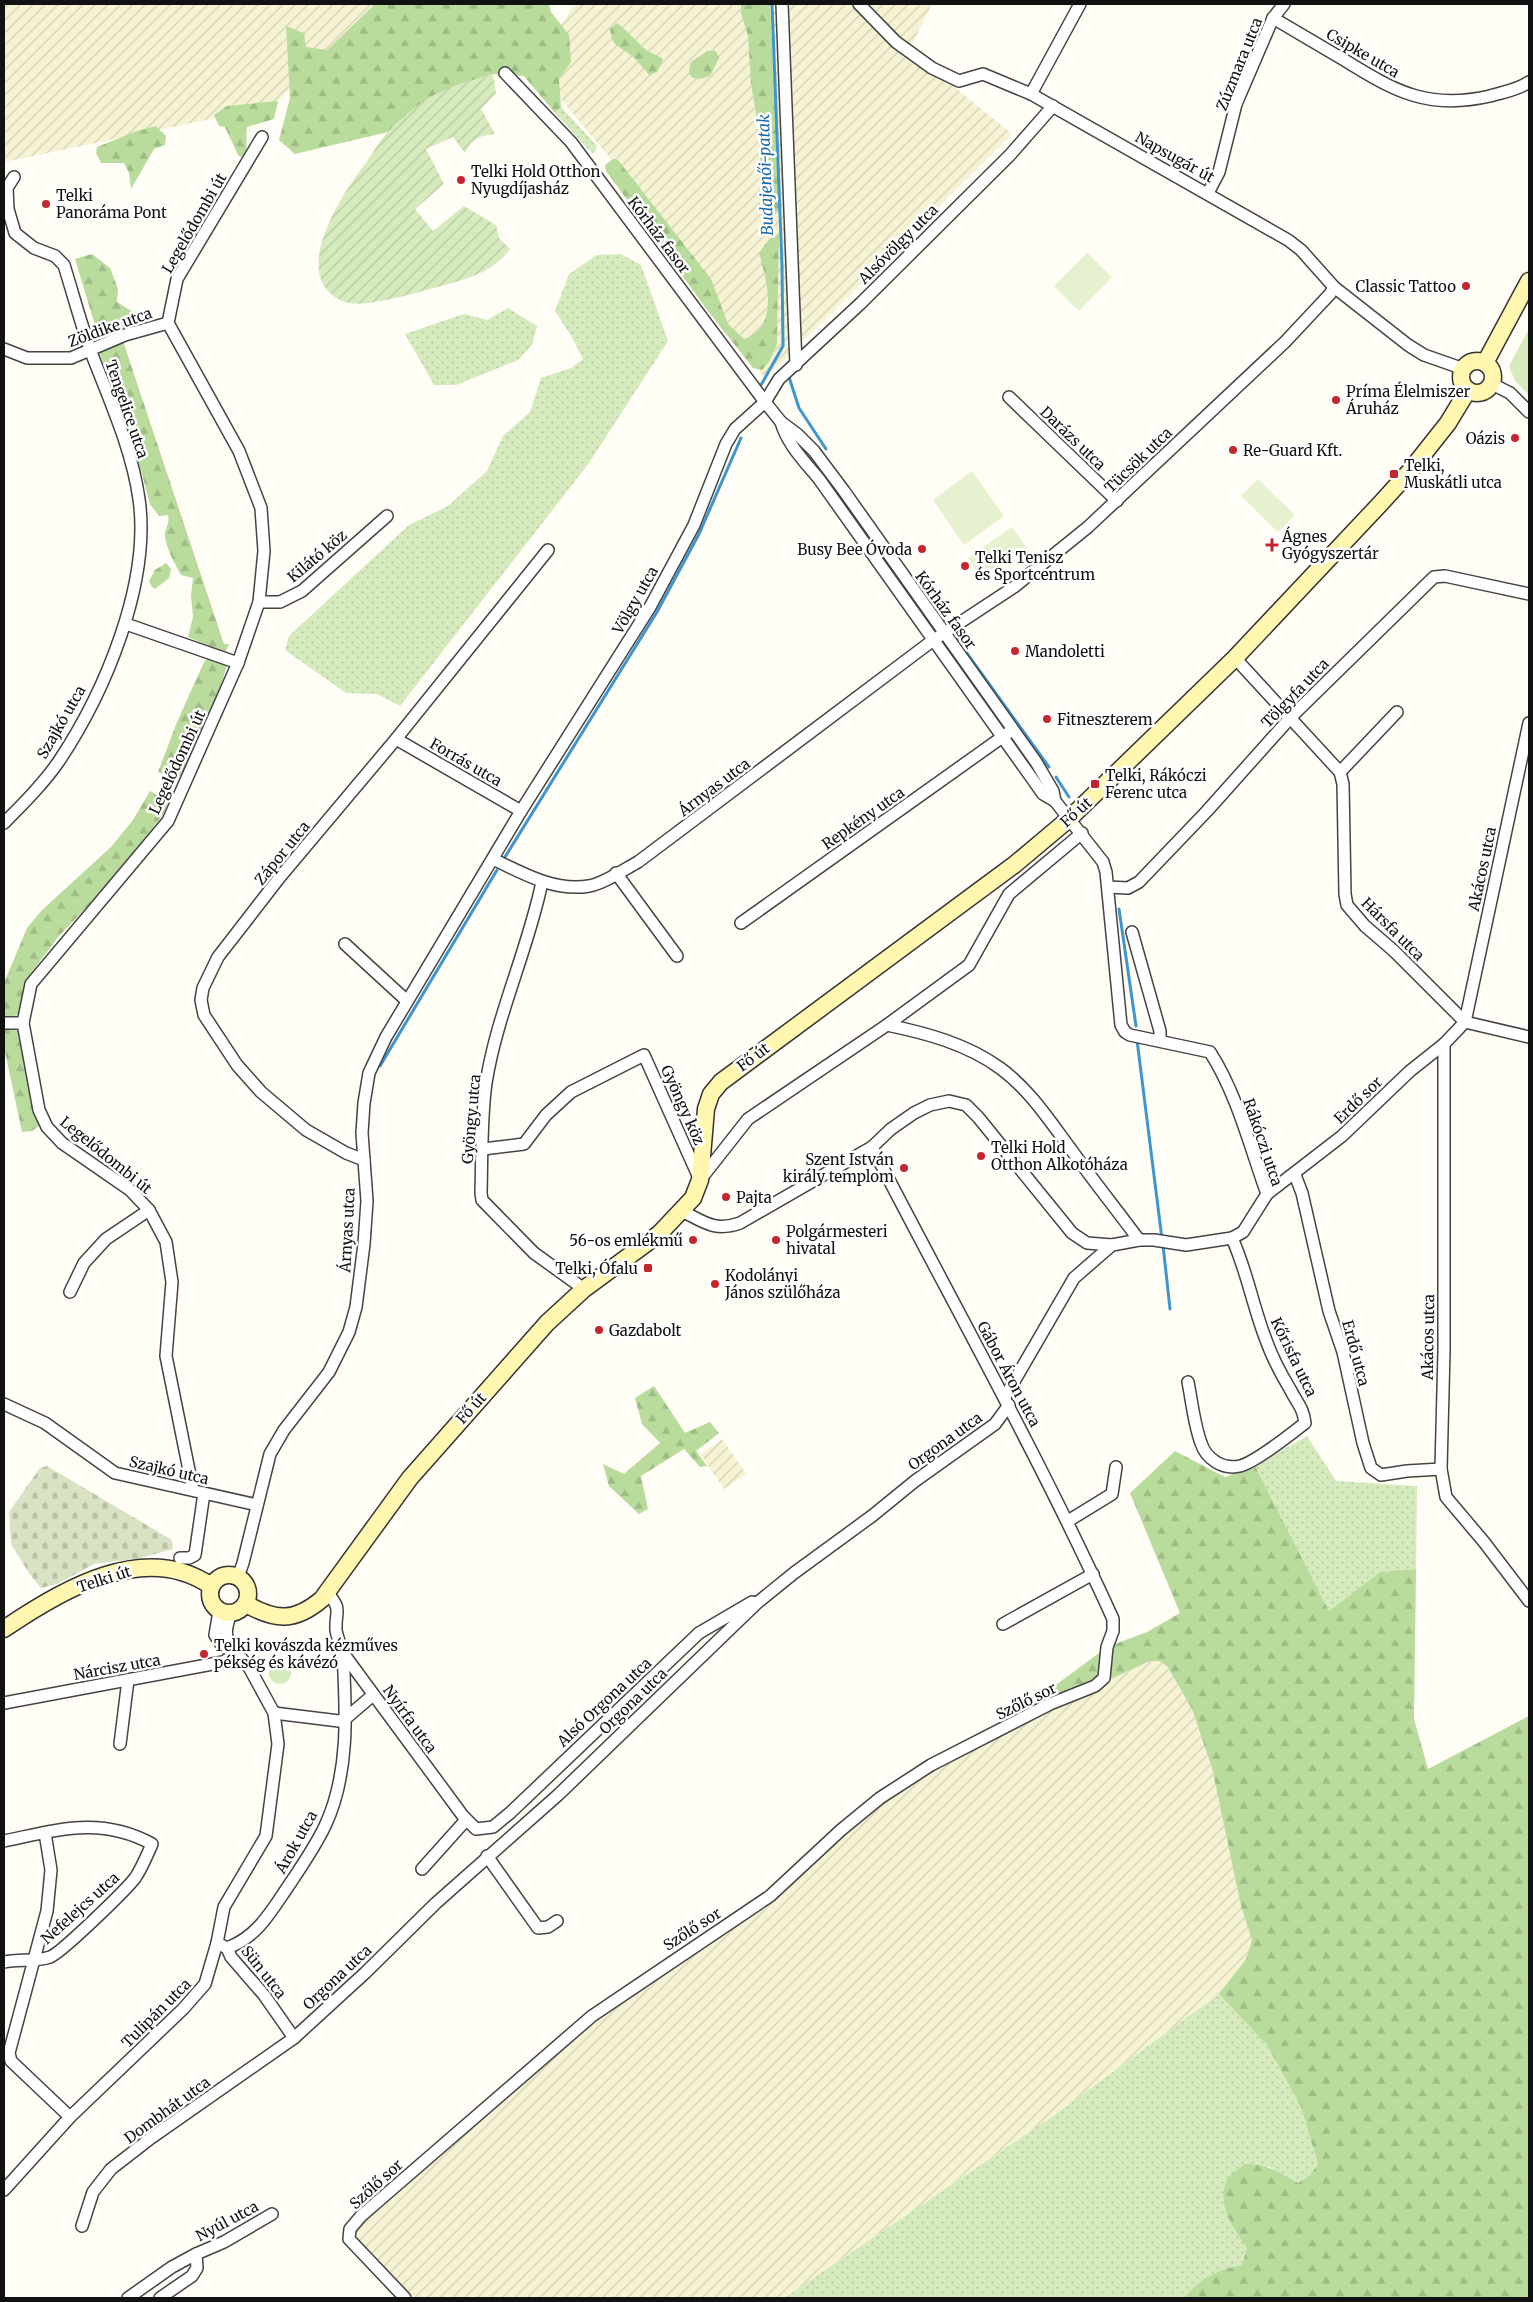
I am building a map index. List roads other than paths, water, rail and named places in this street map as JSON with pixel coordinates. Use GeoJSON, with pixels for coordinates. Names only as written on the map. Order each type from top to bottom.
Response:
{"type":"FeatureCollection","features":[{"type":"Feature","properties":{"kind":"main road"},"geometry":{"type":"LineString","coordinates":[[1485,364],[1529,281]]}},
{"type":"Feature","properties":{"kind":"main road"},"geometry":{"type":"LineString","coordinates":[[1476,362],[1485,364],[1492,370],[1492,384],[1482,393],[1468,390],[1462,378],[1464,370],[1476,362]]}},
{"type":"Feature","properties":{"kind":"main road","name":"Fő út"},"geometry":{"type":"LineString","coordinates":[[246,1604],[261,1612],[278,1617],[294,1616],[311,1608],[327,1592],[410,1478],[437,1445],[547,1323],[584,1289],[659,1234],[693,1198],[700,1180],[706,1109],[711,1094],[721,1082],[1014,865],[1070,818],[1235,658],[1410,471],[1448,423],[1468,390]]}},
{"type":"Feature","properties":{"kind":"main road","name":"Telki út"},"geometry":{"type":"LineString","coordinates":[[4,1629],[49,1601],[87,1582],[129,1569],[163,1567],[176,1569],[196,1575],[211,1586]]}},
{"type":"Feature","properties":{"kind":"main road"},"geometry":{"type":"LineString","coordinates":[[223,1576],[238,1577],[248,1588],[246,1604],[240,1610],[225,1612],[210,1597],[211,1586],[223,1576]]}},
{"type":"Feature","properties":{"kind":"street"},"geometry":{"type":"LineString","coordinates":[[782,4],[796,365]]}},
{"type":"Feature","properties":{"kind":"street","name":"Napsugár út"},"geometry":{"type":"LineString","coordinates":[[859,4],[896,42],[932,68],[959,81],[983,74],[1031,94],[1208,193],[1295,245],[1334,286],[1416,350],[1464,370]]}},
{"type":"Feature","properties":{"kind":"street"},"geometry":{"type":"LineString","coordinates":[[1031,94],[1080,4]]}},
{"type":"Feature","properties":{"kind":"street","name":"Zúzmara utca"},"geometry":{"type":"LineString","coordinates":[[1208,193],[1219,172],[1236,104],[1273,18],[1284,4]]}},
{"type":"Feature","properties":{"kind":"street","name":"Csipke utca"},"geometry":{"type":"LineString","coordinates":[[1273,18],[1382,84],[1407,94],[1430,100],[1454,101],[1478,98],[1506,92],[1529,82]]}},
{"type":"Feature","properties":{"kind":"street","name":"Kórház fasor"},"geometry":{"type":"LineString","coordinates":[[505,73],[571,142],[765,402],[781,422],[797,434],[814,451],[824,476],[932,641],[1043,794],[1055,801],[1070,818]]}},
{"type":"Feature","properties":{"kind":"street","name":"Alsóvölgy utca"},"geometry":{"type":"LineString","coordinates":[[765,402],[779,379],[796,365],[1010,155],[1053,106]]}},
{"type":"Feature","properties":{"kind":"street","name":"Legelődombi út"},"geometry":{"type":"LineString","coordinates":[[180,1558],[189,1558],[195,1555],[199,1492],[166,1356],[172,1282],[166,1242],[149,1210],[130,1190],[62,1143],[47,1127],[39,1110],[24,1023],[32,984],[168,821],[238,663],[259,602],[264,551],[261,508],[238,451],[168,322],[177,279],[262,137]]}},
{"type":"Feature","properties":{"kind":"street"},"geometry":{"type":"LineString","coordinates":[[14,176],[5,187],[8,210],[15,233],[34,248],[55,256],[64,265],[90,349]]}},
{"type":"Feature","properties":{"kind":"street","name":"Tücsök utca"},"geometry":{"type":"LineString","coordinates":[[932,641],[1014,587],[1049,560],[1117,501],[1285,342],[1330,294],[1334,286]]}},
{"type":"Feature","properties":{"kind":"street","name":"Zöldike utca"},"geometry":{"type":"LineString","coordinates":[[4,349],[27,358],[71,358],[125,335],[168,322]]}},
{"type":"Feature","properties":{"kind":"street","name":"Tengelice utca"},"geometry":{"type":"LineString","coordinates":[[90,349],[122,431],[139,497],[142,526],[138,568],[126,624]]}},
{"type":"Feature","properties":{"kind":"street"},"geometry":{"type":"LineString","coordinates":[[1492,384],[1510,392],[1529,412]]}},
{"type":"Feature","properties":{"kind":"street","name":"Darázs utca"},"geometry":{"type":"LineString","coordinates":[[1009,397],[1117,501]]}},
{"type":"Feature","properties":{"kind":"street","name":"Völgy utca"},"geometry":{"type":"LineString","coordinates":[[521,811],[650,607],[694,525],[726,444],[735,429],[765,402]]}},
{"type":"Feature","properties":{"kind":"street","name":"Kórház fasor"},"geometry":{"type":"LineString","coordinates":[[824,476],[844,490],[1013,729],[1047,780],[1055,801]]}},
{"type":"Feature","properties":{"kind":"street","name":"Kilátó köz"},"geometry":{"type":"LineString","coordinates":[[259,602],[280,602],[302,591],[387,516]]}},
{"type":"Feature","properties":{"kind":"street","name":"Zápor utca"},"geometry":{"type":"LineString","coordinates":[[364,1160],[346,1153],[306,1130],[261,1092],[218,1039],[204,1015],[201,1000],[202,988],[218,957],[280,877],[396,739],[548,550]]}},
{"type":"Feature","properties":{"kind":"street","name":"Tölgyfa utca"},"geometry":{"type":"LineString","coordinates":[[1108,887],[1128,888],[1139,882],[1208,811],[1291,717],[1434,577],[1446,576],[1529,594]]}},
{"type":"Feature","properties":{"kind":"street"},"geometry":{"type":"LineString","coordinates":[[126,624],[238,663]]}},
{"type":"Feature","properties":{"kind":"street","name":"Szajkó utca"},"geometry":{"type":"LineString","coordinates":[[4,823],[20,808],[58,762],[87,713],[126,624]]}},
{"type":"Feature","properties":{"kind":"street","name":"Árnyas utca"},"geometry":{"type":"LineString","coordinates":[[493,859],[542,882],[569,886],[590,886],[638,862],[932,641]]}},
{"type":"Feature","properties":{"kind":"street"},"geometry":{"type":"LineString","coordinates":[[1235,658],[1340,772],[1397,712]]}},
{"type":"Feature","properties":{"kind":"street","name":"Akácos utca"},"geometry":{"type":"LineString","coordinates":[[1465,1022],[1529,722]]}},
{"type":"Feature","properties":{"kind":"street","name":"Repkény utca"},"geometry":{"type":"LineString","coordinates":[[741,923],[1013,729]]}},
{"type":"Feature","properties":{"kind":"street","name":"Forrás utca"},"geometry":{"type":"LineString","coordinates":[[396,739],[521,811]]}},
{"type":"Feature","properties":{"kind":"street","name":"Hársfa utca"},"geometry":{"type":"LineString","coordinates":[[1340,772],[1343,784],[1345,894],[1347,905],[1365,926],[1394,951],[1465,1022]]}},
{"type":"Feature","properties":{"kind":"street","name":"Árnyas utca"},"geometry":{"type":"LineString","coordinates":[[238,1577],[270,1454],[284,1430],[329,1372],[349,1332],[356,1307],[367,1201],[364,1160],[364,1103],[369,1074],[386,1037],[521,811]]}},
{"type":"Feature","properties":{"kind":"street","name":"Rákóczi utca"},"geometry":{"type":"LineString","coordinates":[[1070,818],[1103,862],[1108,887],[1121,1025],[1125,1032],[1130,1035],[1210,1052],[1218,1065],[1234,1102],[1267,1194],[1243,1232],[1232,1238]]}},
{"type":"Feature","properties":{"kind":"street","name":"Fő út"},"geometry":{"type":"LineString","coordinates":[[700,1180],[748,1119],[887,1025],[970,965],[1009,894],[1082,833]]}},
{"type":"Feature","properties":{"kind":"street"},"geometry":{"type":"LineString","coordinates":[[616,873],[677,956]]}},
{"type":"Feature","properties":{"kind":"street","name":"Gyöngy utca"},"geometry":{"type":"LineString","coordinates":[[542,882],[536,910],[515,976],[486,1083],[482,1200],[534,1253],[584,1289]]}},
{"type":"Feature","properties":{"kind":"street"},"geometry":{"type":"LineString","coordinates":[[1132,932],[1160,1031],[1160,1040]]}},
{"type":"Feature","properties":{"kind":"street"},"geometry":{"type":"LineString","coordinates":[[345,944],[407,1001]]}},
{"type":"Feature","properties":{"kind":"street"},"geometry":{"type":"LineString","coordinates":[[1465,1022],[1529,1037]]}},
{"type":"Feature","properties":{"kind":"street","name":"Erdő sor"},"geometry":{"type":"LineString","coordinates":[[1267,1194],[1295,1175],[1342,1136],[1410,1071],[1444,1044],[1465,1022]]}},
{"type":"Feature","properties":{"kind":"street"},"geometry":{"type":"LineString","coordinates":[[4,1023],[24,1023]]}},
{"type":"Feature","properties":{"kind":"street"},"geometry":{"type":"LineString","coordinates":[[887,1025],[918,1031],[941,1039],[978,1054],[1000,1068],[1021,1086],[1051,1123],[1139,1240]]}},
{"type":"Feature","properties":{"kind":"street","name":"Akácos utca"},"geometry":{"type":"LineString","coordinates":[[1444,1044],[1444,1351],[1441,1469],[1446,1497],[1484,1542],[1529,1601]]}},
{"type":"Feature","properties":{"kind":"street","name":"Gyöngy köz"},"geometry":{"type":"LineString","coordinates":[[483,1149],[524,1144],[546,1115],[571,1092],[644,1055],[700,1180]]}},
{"type":"Feature","properties":{"kind":"street"},"geometry":{"type":"LineString","coordinates":[[682,1211],[714,1227],[728,1228],[740,1223],[872,1147],[891,1129],[914,1113],[930,1105],[949,1101],[966,1105],[998,1140],[1072,1233],[1087,1243],[1112,1245],[1139,1240],[1154,1240],[1186,1245],[1232,1238]]}},
{"type":"Feature","properties":{"kind":"street","name":"Gábor Áron utca"},"geometry":{"type":"LineString","coordinates":[[872,1147],[1007,1401],[1068,1521],[1113,1619]]}},
{"type":"Feature","properties":{"kind":"street","name":"Erdő utca"},"geometry":{"type":"LineString","coordinates":[[1295,1175],[1302,1193],[1329,1311],[1343,1352],[1363,1443],[1371,1468],[1381,1476],[1407,1471],[1441,1469]]}},
{"type":"Feature","properties":{"kind":"street"},"geometry":{"type":"LineString","coordinates":[[70,1292],[84,1263],[106,1239],[149,1210]]}},
{"type":"Feature","properties":{"kind":"street","name":"Kőrisfa utca"},"geometry":{"type":"LineString","coordinates":[[1188,1382],[1201,1444],[1210,1458],[1225,1466],[1241,1466],[1305,1423],[1303,1409],[1290,1390],[1266,1342],[1252,1301],[1244,1264],[1232,1238]]}},
{"type":"Feature","properties":{"kind":"street","name":"Orgona utca"},"geometry":{"type":"LineString","coordinates":[[294,2038],[487,1856],[558,1795],[757,1603],[794,1572],[872,1516],[915,1481],[995,1424],[1074,1278],[1112,1245]]}},
{"type":"Feature","properties":{"kind":"street","name":"Szajkó utca"},"geometry":{"type":"LineString","coordinates":[[4,1404],[45,1423],[115,1473],[257,1505]]}},
{"type":"Feature","properties":{"kind":"street"},"geometry":{"type":"LineString","coordinates":[[1068,1521],[1112,1494],[1116,1467]]}},
{"type":"Feature","properties":{"kind":"street"},"geometry":{"type":"LineString","coordinates":[[1003,1624],[1093,1574]]}},
{"type":"Feature","properties":{"kind":"street","name":"Nyírfa utca"},"geometry":{"type":"LineString","coordinates":[[327,1592],[335,1602],[339,1613],[336,1630],[343,1653],[466,1820],[476,1829]]}},
{"type":"Feature","properties":{"kind":"street","name":"Alsó Orgona utca"},"geometry":{"type":"LineString","coordinates":[[476,1829],[493,1827],[510,1813],[699,1633],[743,1606],[752,1602],[757,1603]]}},
{"type":"Feature","properties":{"kind":"street","name":"Tulipán utca"},"geometry":{"type":"LineString","coordinates":[[4,2190],[70,2117],[183,2009],[205,1984],[222,1946],[224,1907],[266,1836],[278,1744],[274,1713],[250,1669],[242,1659],[220,1644],[215,1635],[225,1612]]}},
{"type":"Feature","properties":{"kind":"street","name":"Szőlő sor"},"geometry":{"type":"LineString","coordinates":[[405,2298],[349,2239],[350,2229],[362,2216],[592,2016],[770,1896],[880,1798],[931,1764],[1050,1704],[1095,1686],[1104,1678],[1107,1647],[1113,1631],[1113,1619]]}},
{"type":"Feature","properties":{"kind":"street","name":"Árok utca"},"geometry":{"type":"LineString","coordinates":[[222,1946],[242,1942],[265,1922],[303,1865],[325,1825],[335,1797],[342,1763],[345,1719],[343,1653]]}},
{"type":"Feature","properties":{"kind":"street","name":"Nárcisz utca"},"geometry":{"type":"LineString","coordinates":[[4,1703],[223,1662],[235,1655]]}},
{"type":"Feature","properties":{"kind":"street"},"geometry":{"type":"LineString","coordinates":[[120,1744],[128,1680]]}},
{"type":"Feature","properties":{"kind":"street"},"geometry":{"type":"LineString","coordinates":[[274,1713],[340,1721],[345,1719],[373,1695]]}},
{"type":"Feature","properties":{"kind":"street"},"geometry":{"type":"LineString","coordinates":[[422,1869],[466,1820]]}},
{"type":"Feature","properties":{"kind":"street","name":"Nefelejcs utca"},"geometry":{"type":"LineString","coordinates":[[4,1841],[91,1826],[130,1833],[152,1844],[136,1877],[119,1896],[51,1957],[33,1960]]}},
{"type":"Feature","properties":{"kind":"street"},"geometry":{"type":"LineString","coordinates":[[45,1833],[50,1870],[47,1911],[9,2053],[8,2065],[70,2117]]}},
{"type":"Feature","properties":{"kind":"street"},"geometry":{"type":"LineString","coordinates":[[487,1856],[538,1928],[548,1927],[557,1921]]}},
{"type":"Feature","properties":{"kind":"street","name":"Sün utca"},"geometry":{"type":"LineString","coordinates":[[222,1946],[264,1995],[294,2038]]}},
{"type":"Feature","properties":{"kind":"street"},"geometry":{"type":"LineString","coordinates":[[4,1962],[20,1958],[33,1960]]}},
{"type":"Feature","properties":{"kind":"street","name":"Dombhát utca"},"geometry":{"type":"LineString","coordinates":[[82,2226],[94,2192],[111,2169],[151,2138],[294,2038]]}},
{"type":"Feature","properties":{"kind":"street","name":"Nyúl utca"},"geometry":{"type":"LineString","coordinates":[[128,2298],[196,2254],[224,2242],[272,2214]]}},
{"type":"Feature","properties":{"kind":"street","name":"Nyúl utca"},"geometry":{"type":"LineString","coordinates":[[160,2298],[192,2276],[197,2268],[196,2254]]}},
{"type":"Feature","properties":{"kind":"waterway","name":"Budajenői-patak"},"geometry":{"type":"LineString","coordinates":[[761,385],[783,346],[782,266],[772,4]]}},
{"type":"Feature","properties":{"kind":"waterway"},"geometry":{"type":"LineString","coordinates":[[789,377],[799,408],[826,449]]}},
{"type":"Feature","properties":{"kind":"waterway"},"geometry":{"type":"LineString","coordinates":[[505,857],[657,612],[699,534],[741,438]]}},
{"type":"Feature","properties":{"kind":"waterway"},"geometry":{"type":"LineString","coordinates":[[936,610],[947,625]]}},
{"type":"Feature","properties":{"kind":"waterway"},"geometry":{"type":"LineString","coordinates":[[953,634],[1049,767]]}},
{"type":"Feature","properties":{"kind":"waterway"},"geometry":{"type":"LineString","coordinates":[[1056,777],[1069,797]]}},
{"type":"Feature","properties":{"kind":"waterway"},"geometry":{"type":"LineString","coordinates":[[380,1066],[497,870]]}},
{"type":"Feature","properties":{"kind":"waterway"},"geometry":{"type":"LineString","coordinates":[[1119,909],[1136,1026]]}},
{"type":"Feature","properties":{"kind":"waterway"},"geometry":{"type":"LineString","coordinates":[[1137,1040],[1162,1239]]}},
{"type":"Feature","properties":{"kind":"waterway"},"geometry":{"type":"LineString","coordinates":[[1163,1245],[1170,1309]]}},
{"type":"Feature","properties":{"kind":"place","name":"Telki Hold Otthon Nyugdíjasház"},"geometry":{"type":"Point","coordinates":[461,180]}},
{"type":"Feature","properties":{"kind":"place","name":"Telki Panoráma Pont"},"geometry":{"type":"Point","coordinates":[46,204]}},
{"type":"Feature","properties":{"kind":"place","name":"Classic Tattoo"},"geometry":{"type":"Point","coordinates":[1466,286]}},
{"type":"Feature","properties":{"kind":"place","name":"Príma Élelmiszer Áruház"},"geometry":{"type":"Point","coordinates":[1336,400]}},
{"type":"Feature","properties":{"kind":"place","name":"Oázis"},"geometry":{"type":"Point","coordinates":[1515,438]}},
{"type":"Feature","properties":{"kind":"place","name":"Re-Guard Kft."},"geometry":{"type":"Point","coordinates":[1233,450]}},
{"type":"Feature","properties":{"kind":"place","name":"Telki, Muskátli utca"},"geometry":{"type":"Point","coordinates":[1394,474]}},
{"type":"Feature","properties":{"kind":"place","name":"Ágnes Gyógyszertár"},"geometry":{"type":"Point","coordinates":[1272,545]}},
{"type":"Feature","properties":{"kind":"place","name":"Busy Bee Óvoda"},"geometry":{"type":"Point","coordinates":[922,549]}},
{"type":"Feature","properties":{"kind":"place","name":"Telki Tenisz és Sportcentrum"},"geometry":{"type":"Point","coordinates":[965,566]}},
{"type":"Feature","properties":{"kind":"place","name":"Mandoletti"},"geometry":{"type":"Point","coordinates":[1015,651]}},
{"type":"Feature","properties":{"kind":"place","name":"Fitneszterem"},"geometry":{"type":"Point","coordinates":[1047,719]}},
{"type":"Feature","properties":{"kind":"place","name":"Telki, Rákóczi Ferenc utca"},"geometry":{"type":"Point","coordinates":[1095,784]}},
{"type":"Feature","properties":{"kind":"place","name":"Telki Hold Otthon Alkotóháza"},"geometry":{"type":"Point","coordinates":[981,1156]}},
{"type":"Feature","properties":{"kind":"place","name":"Szent István király templom"},"geometry":{"type":"Point","coordinates":[904,1168]}},
{"type":"Feature","properties":{"kind":"place","name":"Pajta"},"geometry":{"type":"Point","coordinates":[726,1197]}},
{"type":"Feature","properties":{"kind":"place","name":"56-os emlékmű"},"geometry":{"type":"Point","coordinates":[693,1240]}},
{"type":"Feature","properties":{"kind":"place","name":"Polgármesteri hivatal"},"geometry":{"type":"Point","coordinates":[776,1240]}},
{"type":"Feature","properties":{"kind":"place","name":"Telki, Ófalu"},"geometry":{"type":"Point","coordinates":[648,1268]}},
{"type":"Feature","properties":{"kind":"place","name":"Kodolányi János szülőháza"},"geometry":{"type":"Point","coordinates":[715,1284]}},
{"type":"Feature","properties":{"kind":"place","name":"Gazdabolt"},"geometry":{"type":"Point","coordinates":[599,1330]}},
{"type":"Feature","properties":{"kind":"place","name":"Telki kovászda kézműves pékség és kávézó"},"geometry":{"type":"Point","coordinates":[204,1654]}}]}
